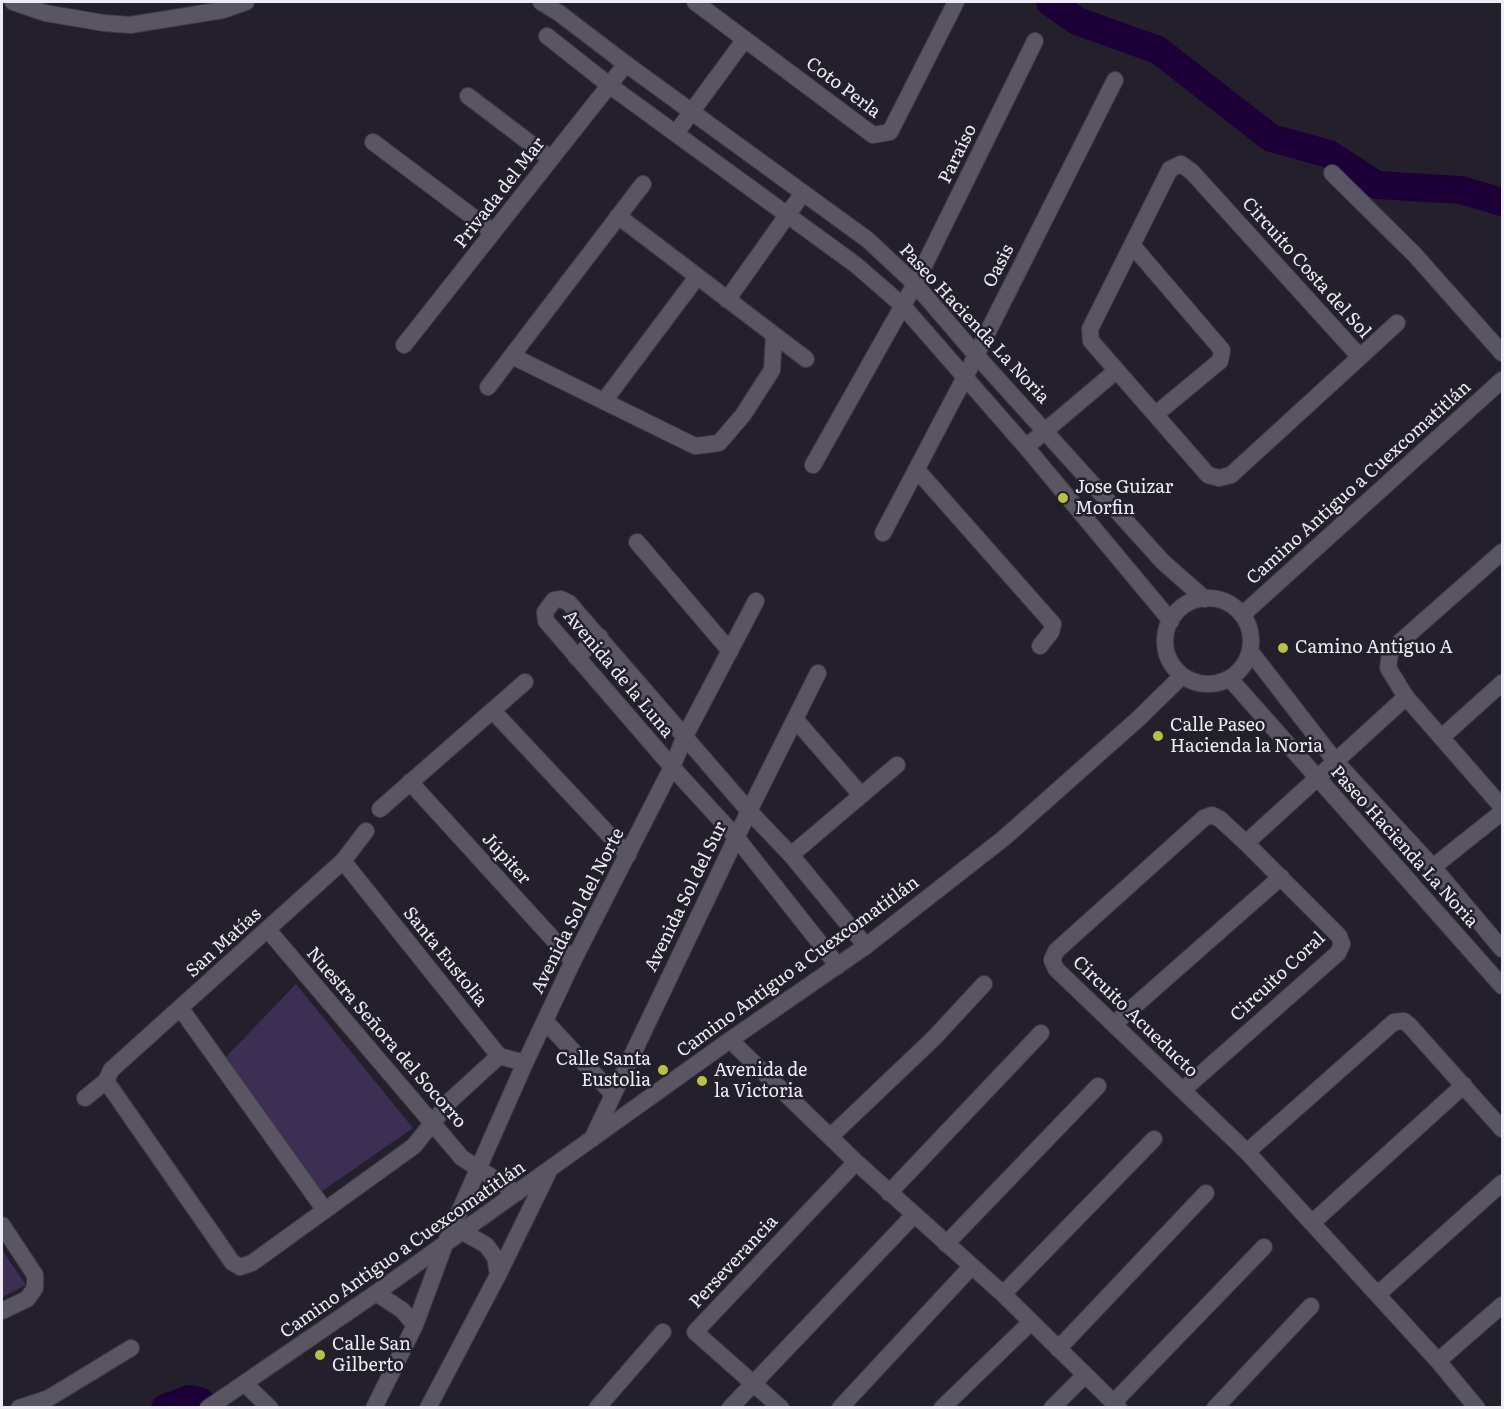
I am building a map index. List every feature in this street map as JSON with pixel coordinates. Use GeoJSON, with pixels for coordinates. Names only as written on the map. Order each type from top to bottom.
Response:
{"type":"FeatureCollection","features":[{"type":"Feature","properties":{"kind":"street"},"geometry":{"type":"LineString","coordinates":[[13,2],[45,13],[130,25],[223,10],[246,2]]}},
{"type":"Feature","properties":{"kind":"street","name":"Paseo Hacienda La Noria"},"geometry":{"type":"LineString","coordinates":[[541,2],[868,240],[915,284],[1162,561],[1205,598]]}},
{"type":"Feature","properties":{"kind":"street","name":"Coto Perla"},"geometry":{"type":"LineString","coordinates":[[695,2],[873,135],[890,132],[956,2]]}},
{"type":"Feature","properties":{"kind":"street"},"geometry":{"type":"LineString","coordinates":[[547,36],[609,85],[856,265],[903,304],[1171,621]]}},
{"type":"Feature","properties":{"kind":"street"},"geometry":{"type":"LineString","coordinates":[[676,133],[745,39]]}},
{"type":"Feature","properties":{"kind":"street","name":"Paraíso"},"geometry":{"type":"LineString","coordinates":[[903,304],[1035,41]]}},
{"type":"Feature","properties":{"kind":"street","name":"Privada del Mar"},"geometry":{"type":"LineString","coordinates":[[405,345],[626,64]]}},
{"type":"Feature","properties":{"kind":"street","name":"Oasis"},"geometry":{"type":"LineString","coordinates":[[883,533],[965,378],[1115,80]]}},
{"type":"Feature","properties":{"kind":"street"},"geometry":{"type":"LineString","coordinates":[[468,96],[551,159]]}},
{"type":"Feature","properties":{"kind":"street"},"geometry":{"type":"LineString","coordinates":[[373,142],[493,232]]}},
{"type":"Feature","properties":{"kind":"street","name":"Circuito Costa del Sol"},"geometry":{"type":"LineString","coordinates":[[1181,164],[1192,172],[1360,357],[1231,475],[1219,478],[1208,476],[1091,341],[1090,329],[1132,245],[1170,169],[1181,164]]}},
{"type":"Feature","properties":{"kind":"street"},"geometry":{"type":"LineString","coordinates":[[1332,173],[1415,255],[1503,353]]}},
{"type":"Feature","properties":{"kind":"street"},"geometry":{"type":"LineString","coordinates":[[488,387],[643,184]]}},
{"type":"Feature","properties":{"kind":"street"},"geometry":{"type":"LineString","coordinates":[[727,300],[803,194]]}},
{"type":"Feature","properties":{"kind":"street"},"geometry":{"type":"LineString","coordinates":[[618,216],[806,359]]}},
{"type":"Feature","properties":{"kind":"street"},"geometry":{"type":"LineString","coordinates":[[1132,245],[1222,350],[1220,361],[1156,414]]}},
{"type":"Feature","properties":{"kind":"street"},"geometry":{"type":"LineString","coordinates":[[604,402],[697,277]]}},
{"type":"Feature","properties":{"kind":"street"},"geometry":{"type":"LineString","coordinates":[[813,465],[903,304]]}},
{"type":"Feature","properties":{"kind":"street"},"geometry":{"type":"LineString","coordinates":[[1360,357],[1397,322]]}},
{"type":"Feature","properties":{"kind":"street"},"geometry":{"type":"LineString","coordinates":[[512,356],[695,446],[719,443],[743,415],[772,370],[774,335]]}},
{"type":"Feature","properties":{"kind":"street"},"geometry":{"type":"LineString","coordinates":[[1026,447],[1116,371]]}},
{"type":"Feature","properties":{"kind":"street","name":"Camino Antiguo a Cuexcomatitlán"},"geometry":{"type":"LineString","coordinates":[[1242,615],[1503,380]]}},
{"type":"Feature","properties":{"kind":"street"},"geometry":{"type":"LineString","coordinates":[[916,470],[1053,624],[1051,632],[1040,646]]}},
{"type":"Feature","properties":{"kind":"street"},"geometry":{"type":"LineString","coordinates":[[638,542],[730,651]]}},
{"type":"Feature","properties":{"kind":"street"},"geometry":{"type":"LineString","coordinates":[[1503,552],[1400,642],[1390,653],[1388,668],[1406,696],[1503,807]]}},
{"type":"Feature","properties":{"kind":"street"},"geometry":{"type":"LineString","coordinates":[[1205,598],[1226,602],[1242,615],[1251,638],[1250,651],[1239,672],[1230,679],[1214,684],[1197,683],[1182,676],[1172,664],[1166,650],[1166,635],[1171,621],[1180,610],[1191,602],[1205,598]]}},
{"type":"Feature","properties":{"kind":"street","name":"Avenida de la Luna"},"geometry":{"type":"LineString","coordinates":[[838,966],[736,837],[672,767],[546,621],[545,612],[554,600],[561,599],[569,603],[600,637],[749,811],[791,855],[866,946]]}},
{"type":"Feature","properties":{"kind":"street","name":"Avenida Sol del Norte"},"geometry":{"type":"LineString","coordinates":[[374,1407],[415,1325],[445,1244],[573,961],[672,767],[685,736],[756,601]]}},
{"type":"Feature","properties":{"kind":"street"},"geometry":{"type":"LineString","coordinates":[[576,657],[600,637]]}},
{"type":"Feature","properties":{"kind":"street","name":"Paseo Hacienda La Noria"},"geometry":{"type":"LineString","coordinates":[[1250,651],[1336,762],[1433,867],[1503,949]]}},
{"type":"Feature","properties":{"kind":"street","name":"Avenida Sol del Sur"},"geometry":{"type":"LineString","coordinates":[[592,1139],[736,837],[818,673]]}},
{"type":"Feature","properties":{"kind":"street","name":"Camino Antiguo a Cuexcomatitlán"},"geometry":{"type":"LineString","coordinates":[[208,1407],[376,1293],[730,1040],[866,946],[1004,838],[1138,719],[1182,676]]}},
{"type":"Feature","properties":{"kind":"street","name":"Paseo Hacienda La Noria"},"geometry":{"type":"LineString","coordinates":[[1230,679],[1503,986]]}},
{"type":"Feature","properties":{"kind":"street"},"geometry":{"type":"LineString","coordinates":[[380,809],[525,682]]}},
{"type":"Feature","properties":{"kind":"street"},"geometry":{"type":"LineString","coordinates":[[1442,737],[1503,683]]}},
{"type":"Feature","properties":{"kind":"street"},"geometry":{"type":"LineString","coordinates":[[1246,843],[1406,696]]}},
{"type":"Feature","properties":{"kind":"street"},"geometry":{"type":"LineString","coordinates":[[493,711],[628,855]]}},
{"type":"Feature","properties":{"kind":"street"},"geometry":{"type":"LineString","coordinates":[[795,718],[861,795]]}},
{"type":"Feature","properties":{"kind":"street"},"geometry":{"type":"LineString","coordinates":[[791,855],[897,765]]}},
{"type":"Feature","properties":{"kind":"street","name":"Júpiter"},"geometry":{"type":"LineString","coordinates":[[410,782],[573,961]]}},
{"type":"Feature","properties":{"kind":"street"},"geometry":{"type":"LineString","coordinates":[[1433,867],[1503,812]]}},
{"type":"Feature","properties":{"kind":"street","name":"Circuito Coral"},"geometry":{"type":"LineString","coordinates":[[1183,1090],[1338,953],[1342,944],[1339,936],[1281,877],[1220,819],[1212,815]]}},
{"type":"Feature","properties":{"kind":"street","name":"Circuito Acueducto"},"geometry":{"type":"LineString","coordinates":[[1212,815],[1204,818],[1056,951],[1052,960],[1056,969],[1247,1152],[1378,1294],[1477,1407]]}},
{"type":"Feature","properties":{"kind":"street","name":"San Matías"},"geometry":{"type":"LineString","coordinates":[[85,1098],[106,1081],[111,1070],[343,861],[366,831]]}},
{"type":"Feature","properties":{"kind":"street","name":"Santa Eustolia"},"geometry":{"type":"LineString","coordinates":[[343,861],[500,1056]]}},
{"type":"Feature","properties":{"kind":"street"},"geometry":{"type":"LineString","coordinates":[[1114,1024],[1281,877]]}},
{"type":"Feature","properties":{"kind":"street","name":"Nuestra Señora del Socorro"},"geometry":{"type":"LineString","coordinates":[[268,930],[462,1158],[517,1193]]}},
{"type":"Feature","properties":{"kind":"street"},"geometry":{"type":"LineString","coordinates":[[831,1136],[934,1038],[984,984]]}},
{"type":"Feature","properties":{"kind":"street"},"geometry":{"type":"LineString","coordinates":[[181,1009],[324,1209]]}},
{"type":"Feature","properties":{"kind":"street"},"geometry":{"type":"LineString","coordinates":[[545,1021],[612,1094]]}},
{"type":"Feature","properties":{"kind":"street"},"geometry":{"type":"LineString","coordinates":[[1247,1152],[1394,1022],[1404,1021],[1410,1026],[1501,1123]]}},
{"type":"Feature","properties":{"kind":"street"},"geometry":{"type":"LineString","coordinates":[[889,1192],[1041,1033]]}},
{"type":"Feature","properties":{"kind":"street"},"geometry":{"type":"LineString","coordinates":[[730,1040],[856,1162],[1003,1294],[1117,1405],[1264,1247]]}},
{"type":"Feature","properties":{"kind":"street"},"geometry":{"type":"LineString","coordinates":[[106,1081],[232,1262],[240,1267],[252,1263],[414,1146],[451,1100],[500,1056],[525,1063]]}},
{"type":"Feature","properties":{"kind":"street"},"geometry":{"type":"LineString","coordinates":[[1312,1222],[1464,1085]]}},
{"type":"Feature","properties":{"kind":"street"},"geometry":{"type":"LineString","coordinates":[[946,1244],[1098,1086]]}},
{"type":"Feature","properties":{"kind":"street"},"geometry":{"type":"LineString","coordinates":[[1003,1294],[1154,1139]]}},
{"type":"Feature","properties":{"kind":"street","name":"Perseverancia"},"geometry":{"type":"LineString","coordinates":[[781,1407],[695,1332],[856,1162]]}},
{"type":"Feature","properties":{"kind":"street"},"geometry":{"type":"LineString","coordinates":[[428,1407],[498,1275],[549,1171]]}},
{"type":"Feature","properties":{"kind":"street"},"geometry":{"type":"LineString","coordinates":[[1378,1294],[1503,1183]]}},
{"type":"Feature","properties":{"kind":"street"},"geometry":{"type":"LineString","coordinates":[[1058,1349],[1206,1193]]}},
{"type":"Feature","properties":{"kind":"street"},"geometry":{"type":"LineString","coordinates":[[730,1407],[914,1215]]}},
{"type":"Feature","properties":{"kind":"street"},"geometry":{"type":"LineString","coordinates":[[2,1225],[35,1275],[35,1288],[27,1299],[2,1311]]}},
{"type":"Feature","properties":{"kind":"street"},"geometry":{"type":"LineString","coordinates":[[463,1232],[486,1245],[495,1257],[498,1275]]}},
{"type":"Feature","properties":{"kind":"street"},"geometry":{"type":"LineString","coordinates":[[840,1407],[971,1267]]}},
{"type":"Feature","properties":{"kind":"street"},"geometry":{"type":"LineString","coordinates":[[376,1293],[402,1310],[415,1325]]}},
{"type":"Feature","properties":{"kind":"street"},"geometry":{"type":"LineString","coordinates":[[1438,1361],[1503,1305]]}},
{"type":"Feature","properties":{"kind":"street"},"geometry":{"type":"LineString","coordinates":[[1215,1407],[1311,1306]]}},
{"type":"Feature","properties":{"kind":"street"},"geometry":{"type":"LineString","coordinates":[[942,1407],[1031,1322]]}},
{"type":"Feature","properties":{"kind":"street"},"geometry":{"type":"LineString","coordinates":[[597,1407],[663,1332]]}},
{"type":"Feature","properties":{"kind":"street"},"geometry":{"type":"LineString","coordinates":[[19,1407],[50,1398],[131,1348]]}},
{"type":"Feature","properties":{"kind":"street"},"geometry":{"type":"LineString","coordinates":[[1052,1407],[1085,1375]]}},
{"type":"Feature","properties":{"kind":"street"},"geometry":{"type":"LineString","coordinates":[[240,1387],[270,1407]]}},
{"type":"Feature","properties":{"kind":"shaded area"},"geometry":{"type":"Polygon","coordinates":[[[296,984],[413,1128],[315,1196],[225,1058],[296,984]]]}},
{"type":"Feature","properties":{"kind":"shaded area"},"geometry":{"type":"Polygon","coordinates":[[[2,1250],[26,1285],[2,1297],[2,1250]]]}},
{"type":"Feature","properties":{"kind":"waterway"},"geometry":{"type":"LineString","coordinates":[[1050,2],[1077,21],[1158,50],[1271,138],[1329,154],[1377,185],[1461,190],[1502,202]]}},
{"type":"Feature","properties":{"kind":"waterway"},"geometry":{"type":"LineString","coordinates":[[165,1408],[189,1399],[200,1401],[205,1408]]}},
{"type":"Feature","properties":{"kind":"place","name":"Jose Guizar Morfin"},"geometry":{"type":"Point","coordinates":[1063,498]}},
{"type":"Feature","properties":{"kind":"place","name":"Camino Antiguo A"},"geometry":{"type":"Point","coordinates":[1283,648]}},
{"type":"Feature","properties":{"kind":"place","name":"Calle Paseo Hacienda la Noria"},"geometry":{"type":"Point","coordinates":[1158,736]}},
{"type":"Feature","properties":{"kind":"place","name":"Calle Santa Eustolia"},"geometry":{"type":"Point","coordinates":[663,1070]}},
{"type":"Feature","properties":{"kind":"place","name":"Avenida de la Victoria"},"geometry":{"type":"Point","coordinates":[702,1081]}},
{"type":"Feature","properties":{"kind":"place","name":"Calle San Gilberto"},"geometry":{"type":"Point","coordinates":[320,1355]}}]}
